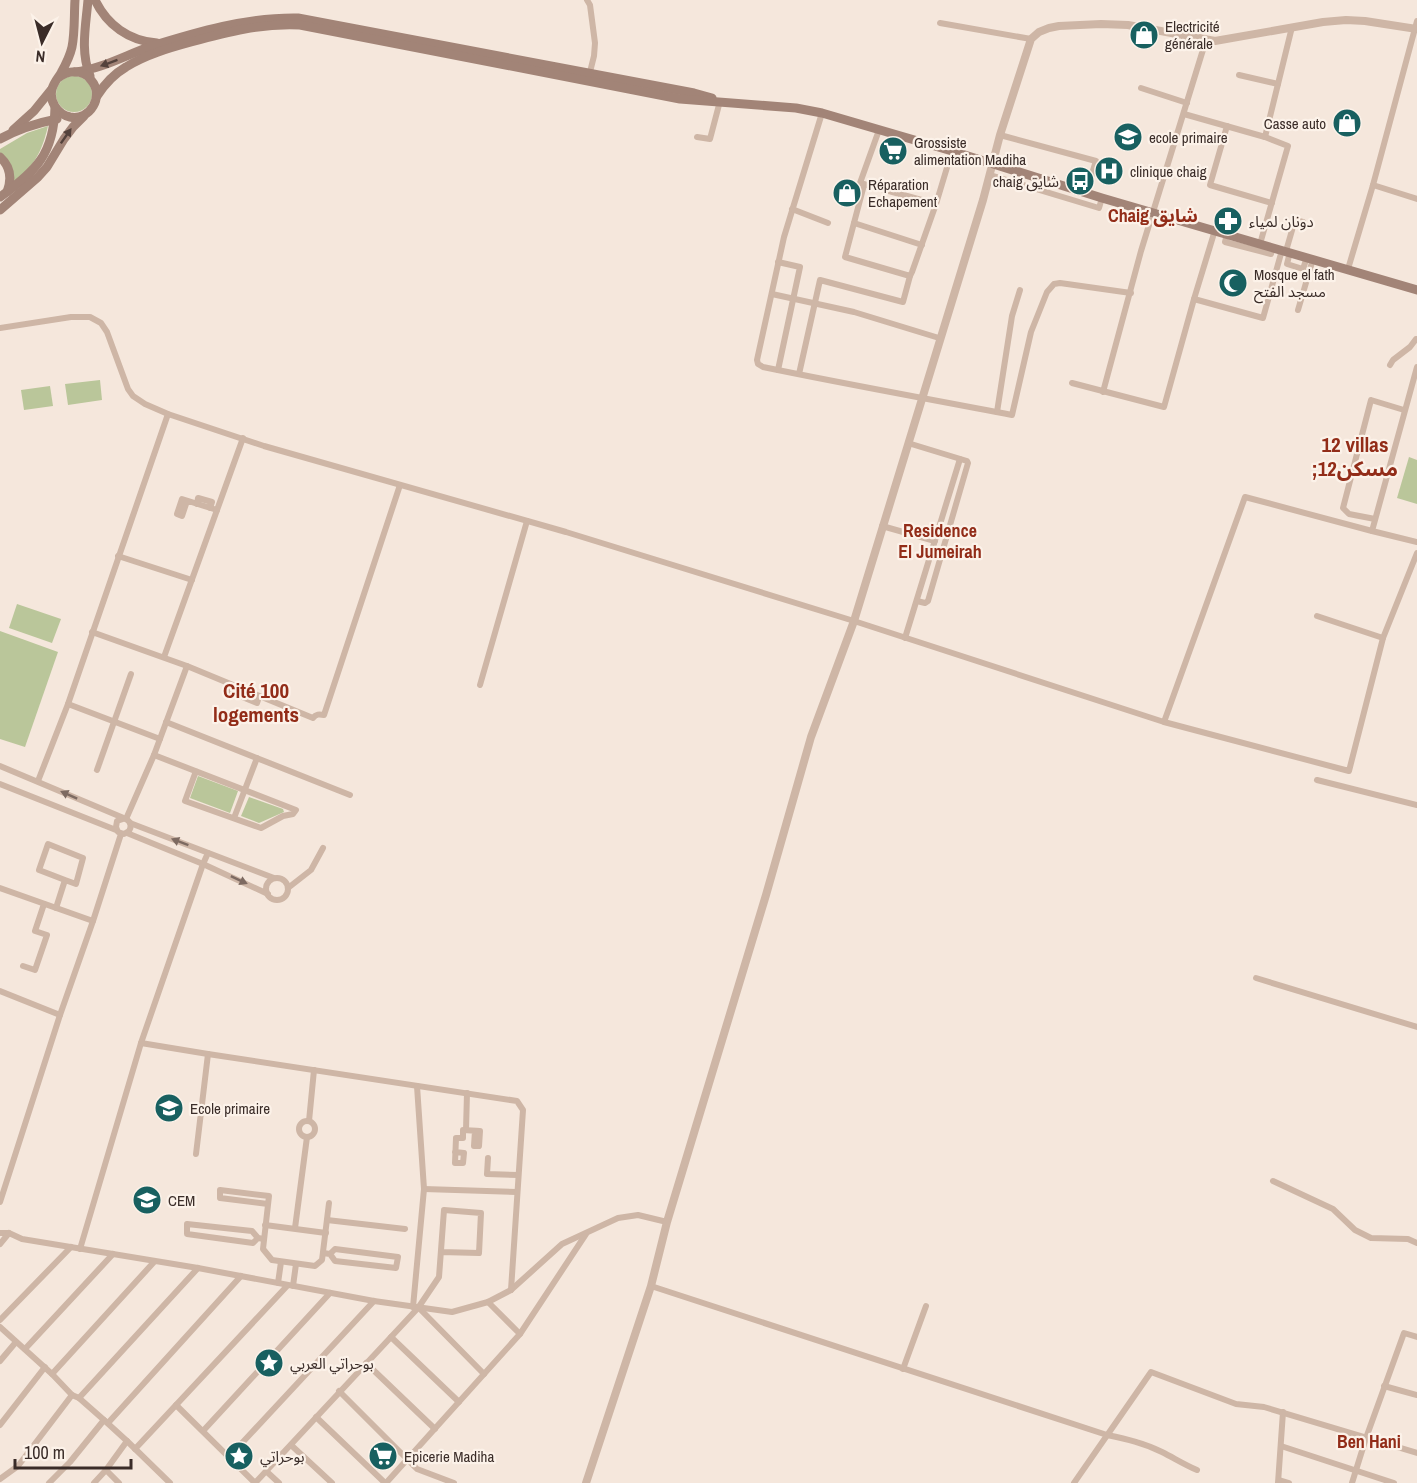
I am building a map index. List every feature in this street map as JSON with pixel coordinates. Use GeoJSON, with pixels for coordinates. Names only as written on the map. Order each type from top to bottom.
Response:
{"type":"FeatureCollection","features":[{"type":"Feature","properties":{"kind":"main road"},"geometry":{"type":"LineString","coordinates":[[11,133],[34,111],[52,88],[67,61],[72,44],[75,0]]}},
{"type":"Feature","properties":{"kind":"main road"},"geometry":{"type":"LineString","coordinates":[[88,0],[84,53],[97,96]]}},
{"type":"Feature","properties":{"kind":"main road"},"geometry":{"type":"LineString","coordinates":[[95,0],[105,16],[123,32],[144,41],[162,44]]}},
{"type":"Feature","properties":{"kind":"main road"},"geometry":{"type":"LineString","coordinates":[[58,78],[66,73],[88,70],[162,44],[228,25],[270,18],[298,18],[588,77],[680,99],[796,108],[822,113],[1417,290]]}},
{"type":"Feature","properties":{"kind":"main road"},"geometry":{"type":"LineString","coordinates":[[0,210],[43,172],[73,127],[94,106],[97,96],[105,85],[124,68],[165,49],[242,29],[300,25],[402,46],[588,77]]}},
{"type":"Feature","properties":{"kind":"main road"},"geometry":{"type":"LineString","coordinates":[[75,72],[81,73],[92,81]]}},
{"type":"Feature","properties":{"kind":"main road"},"geometry":{"type":"LineString","coordinates":[[52,88],[51,98],[55,107],[59,112],[72,117]]}},
{"type":"Feature","properties":{"kind":"main road"},"geometry":{"type":"LineString","coordinates":[[3,195],[31,173],[41,160],[51,140],[55,107]]}},
{"type":"Feature","properties":{"kind":"main road"},"geometry":{"type":"LineString","coordinates":[[0,139],[11,133],[54,119],[77,117],[87,113]]}},
{"type":"Feature","properties":{"kind":"main road"},"geometry":{"type":"LineString","coordinates":[[0,157],[7,165],[11,179],[3,195]]}},
{"type":"Feature","properties":{"kind":"street"},"geometry":{"type":"LineString","coordinates":[[588,0],[595,43],[588,77]]}},
{"type":"Feature","properties":{"kind":"street"},"geometry":{"type":"LineString","coordinates":[[586,1483],[651,1286],[667,1222],[760,916],[811,738],[854,621],[1031,39],[1039,32],[1059,26],[1114,23],[1215,41],[1346,20],[1417,26],[1347,268]]}},
{"type":"Feature","properties":{"kind":"street"},"geometry":{"type":"LineString","coordinates":[[940,24],[1031,39]]}},
{"type":"Feature","properties":{"kind":"street"},"geometry":{"type":"LineString","coordinates":[[1265,137],[1292,27]]}},
{"type":"Feature","properties":{"kind":"street"},"geometry":{"type":"LineString","coordinates":[[1102,392],[1153,213],[1206,40]]}},
{"type":"Feature","properties":{"kind":"street"},"geometry":{"type":"LineString","coordinates":[[1239,75],[1278,84]]}},
{"type":"Feature","properties":{"kind":"street"},"geometry":{"type":"LineString","coordinates":[[1141,88],[1187,103]]}},
{"type":"Feature","properties":{"kind":"street"},"geometry":{"type":"LineString","coordinates":[[697,137],[710,139],[720,101]]}},
{"type":"Feature","properties":{"kind":"street"},"geometry":{"type":"LineString","coordinates":[[822,113],[778,262],[757,360],[758,364],[763,367],[1012,415],[1032,332],[1047,292],[1054,284],[1131,293]]}},
{"type":"Feature","properties":{"kind":"street"},"geometry":{"type":"LineString","coordinates":[[1184,114],[1265,137],[1288,146],[1260,244]]}},
{"type":"Feature","properties":{"kind":"street"},"geometry":{"type":"LineString","coordinates":[[1227,126],[1210,185],[1272,203]]}},
{"type":"Feature","properties":{"kind":"street"},"geometry":{"type":"LineString","coordinates":[[879,130],[860,183],[936,204]]}},
{"type":"Feature","properties":{"kind":"street"},"geometry":{"type":"LineString","coordinates":[[1000,135],[1096,161],[1086,193]]}},
{"type":"Feature","properties":{"kind":"street"},"geometry":{"type":"LineString","coordinates":[[799,374],[820,280],[903,302],[952,151]]}},
{"type":"Feature","properties":{"kind":"street"},"geometry":{"type":"LineString","coordinates":[[990,175],[1100,208],[1102,198]]}},
{"type":"Feature","properties":{"kind":"street"},"geometry":{"type":"LineString","coordinates":[[864,185],[845,257],[910,276]]}},
{"type":"Feature","properties":{"kind":"street"},"geometry":{"type":"LineString","coordinates":[[1372,185],[1417,199]]}},
{"type":"Feature","properties":{"kind":"street"},"geometry":{"type":"LineString","coordinates":[[792,209],[828,223]]}},
{"type":"Feature","properties":{"kind":"street"},"geometry":{"type":"LineString","coordinates":[[1194,299],[1263,318],[1283,250],[1295,220],[1303,222]]}},
{"type":"Feature","properties":{"kind":"street"},"geometry":{"type":"LineString","coordinates":[[854,223],[922,245]]}},
{"type":"Feature","properties":{"kind":"street"},"geometry":{"type":"LineString","coordinates":[[1072,383],[1164,407],[1215,230]]}},
{"type":"Feature","properties":{"kind":"street"},"geometry":{"type":"LineString","coordinates":[[1227,234],[1225,242],[1271,254],[1283,250]]}},
{"type":"Feature","properties":{"kind":"street"},"geometry":{"type":"LineString","coordinates":[[1298,310],[1310,258]]}},
{"type":"Feature","properties":{"kind":"street"},"geometry":{"type":"LineString","coordinates":[[778,262],[800,267],[778,370]]}},
{"type":"Feature","properties":{"kind":"street"},"geometry":{"type":"LineString","coordinates":[[998,412],[1012,315],[1020,290]]}},
{"type":"Feature","properties":{"kind":"street"},"geometry":{"type":"LineString","coordinates":[[772,294],[814,302],[939,338]]}},
{"type":"Feature","properties":{"kind":"street"},"geometry":{"type":"LineString","coordinates":[[0,328],[71,317],[90,317],[101,324],[107,332],[128,389],[133,396],[168,414],[264,446],[599,542],[854,621],[1164,722],[1350,771],[1383,638],[1417,553]]}},
{"type":"Feature","properties":{"kind":"street"},"geometry":{"type":"LineString","coordinates":[[1390,365],[1417,339]]}},
{"type":"Feature","properties":{"kind":"street"},"geometry":{"type":"LineString","coordinates":[[1372,531],[1417,367]]}},
{"type":"Feature","properties":{"kind":"street"},"geometry":{"type":"LineString","coordinates":[[1374,519],[1349,514],[1343,508],[1371,400],[1404,410]]}},
{"type":"Feature","properties":{"kind":"street"},"geometry":{"type":"LineString","coordinates":[[38,781],[68,704],[168,414]]}},
{"type":"Feature","properties":{"kind":"street"},"geometry":{"type":"LineString","coordinates":[[164,657],[243,438]]}},
{"type":"Feature","properties":{"kind":"street"},"geometry":{"type":"LineString","coordinates":[[908,443],[968,463],[928,601],[925,603],[917,601]]}},
{"type":"Feature","properties":{"kind":"street"},"geometry":{"type":"LineString","coordinates":[[905,638],[960,459]]}},
{"type":"Feature","properties":{"kind":"street"},"geometry":{"type":"LineString","coordinates":[[92,632],[164,657],[313,718],[319,714],[324,715],[400,485]]}},
{"type":"Feature","properties":{"kind":"street"},"geometry":{"type":"LineString","coordinates":[[1164,722],[1245,497],[1417,542]]}},
{"type":"Feature","properties":{"kind":"street"},"geometry":{"type":"LineString","coordinates":[[187,501],[197,504],[198,498],[212,502],[210,508],[218,510]]}},
{"type":"Feature","properties":{"kind":"street"},"geometry":{"type":"LineString","coordinates":[[480,685],[527,521]]}},
{"type":"Feature","properties":{"kind":"street"},"geometry":{"type":"LineString","coordinates":[[882,526],[935,541]]}},
{"type":"Feature","properties":{"kind":"street"},"geometry":{"type":"LineString","coordinates":[[118,556],[192,580]]}},
{"type":"Feature","properties":{"kind":"street"},"geometry":{"type":"LineString","coordinates":[[1317,616],[1383,638]]}},
{"type":"Feature","properties":{"kind":"street"},"geometry":{"type":"LineString","coordinates":[[121,832],[130,829],[126,820],[160,740],[187,666]]}},
{"type":"Feature","properties":{"kind":"street"},"geometry":{"type":"LineString","coordinates":[[97,770],[131,674]]}},
{"type":"Feature","properties":{"kind":"street"},"geometry":{"type":"LineString","coordinates":[[68,704],[160,740]]}},
{"type":"Feature","properties":{"kind":"street"},"geometry":{"type":"LineString","coordinates":[[166,722],[350,795]]}},
{"type":"Feature","properties":{"kind":"street"},"geometry":{"type":"LineString","coordinates":[[154,755],[196,771],[296,810],[293,814],[273,820],[261,828],[185,801],[196,771]]}},
{"type":"Feature","properties":{"kind":"street"},"geometry":{"type":"LineString","coordinates":[[234,818],[256,758]]}},
{"type":"Feature","properties":{"kind":"street"},"geometry":{"type":"LineString","coordinates":[[0,766],[126,820],[283,880],[288,888]]}},
{"type":"Feature","properties":{"kind":"street"},"geometry":{"type":"LineString","coordinates":[[1317,780],[1417,805]]}},
{"type":"Feature","properties":{"kind":"street"},"geometry":{"type":"LineString","coordinates":[[0,784],[203,864],[276,899],[280,899],[288,888],[311,870],[323,848]]}},
{"type":"Feature","properties":{"kind":"street"},"geometry":{"type":"LineString","coordinates":[[121,832],[116,827],[117,821],[126,820]]}},
{"type":"Feature","properties":{"kind":"street"},"geometry":{"type":"LineString","coordinates":[[0,1202],[121,832]]}},
{"type":"Feature","properties":{"kind":"street"},"geometry":{"type":"LineString","coordinates":[[48,844],[83,858],[76,884],[65,880],[39,870],[48,844]]}},
{"type":"Feature","properties":{"kind":"street"},"geometry":{"type":"LineString","coordinates":[[80,1249],[141,1043],[208,853]]}},
{"type":"Feature","properties":{"kind":"street"},"geometry":{"type":"LineString","coordinates":[[268,894],[267,885],[274,878]]}},
{"type":"Feature","properties":{"kind":"street"},"geometry":{"type":"LineString","coordinates":[[56,908],[65,880]]}},
{"type":"Feature","properties":{"kind":"street"},"geometry":{"type":"LineString","coordinates":[[0,888],[93,921]]}},
{"type":"Feature","properties":{"kind":"street"},"geometry":{"type":"LineString","coordinates":[[23,966],[35,970],[47,934],[35,931],[44,904]]}},
{"type":"Feature","properties":{"kind":"street"},"geometry":{"type":"LineString","coordinates":[[1256,978],[1417,1025]]}},
{"type":"Feature","properties":{"kind":"street"},"geometry":{"type":"LineString","coordinates":[[0,991],[60,1015]]}},
{"type":"Feature","properties":{"kind":"street"},"geometry":{"type":"LineString","coordinates":[[141,1043],[517,1101],[523,1110],[511,1290]]}},
{"type":"Feature","properties":{"kind":"street"},"geometry":{"type":"LineString","coordinates":[[196,1154],[208,1054]]}},
{"type":"Feature","properties":{"kind":"street"},"geometry":{"type":"LineString","coordinates":[[309,1121],[314,1070]]}},
{"type":"Feature","properties":{"kind":"street"},"geometry":{"type":"LineString","coordinates":[[417,1086],[424,1189],[416,1307],[484,1374]]}},
{"type":"Feature","properties":{"kind":"street"},"geometry":{"type":"LineString","coordinates":[[455,1152],[456,1138],[463,1138],[463,1130],[466,1130],[467,1093]]}},
{"type":"Feature","properties":{"kind":"street"},"geometry":{"type":"LineString","coordinates":[[306,1137],[301,1133],[300,1126],[309,1121]]}},
{"type":"Feature","properties":{"kind":"street"},"geometry":{"type":"LineString","coordinates":[[306,1137],[313,1134],[315,1130],[309,1121]]}},
{"type":"Feature","properties":{"kind":"street"},"geometry":{"type":"LineString","coordinates":[[466,1130],[475,1131]]}},
{"type":"Feature","properties":{"kind":"street"},"geometry":{"type":"LineString","coordinates":[[295,1228],[306,1137]]}},
{"type":"Feature","properties":{"kind":"street"},"geometry":{"type":"LineString","coordinates":[[488,1158],[487,1174],[519,1175]]}},
{"type":"Feature","properties":{"kind":"street"},"geometry":{"type":"LineString","coordinates":[[1273,1181],[1333,1209],[1355,1230],[1371,1238],[1408,1239],[1417,1243]]}},
{"type":"Feature","properties":{"kind":"street"},"geometry":{"type":"LineString","coordinates":[[424,1189],[517,1192]]}},
{"type":"Feature","properties":{"kind":"street"},"geometry":{"type":"LineString","coordinates":[[268,1204],[220,1198],[220,1190],[269,1196],[266,1225],[261,1238],[263,1249],[272,1260],[315,1266],[326,1254],[335,1249],[398,1257],[396,1268],[335,1262],[326,1254],[329,1203]]}},
{"type":"Feature","properties":{"kind":"street"},"geometry":{"type":"LineString","coordinates":[[176,1405],[255,1483],[391,1336],[439,1277],[444,1210],[481,1213],[479,1253],[441,1252]]}},
{"type":"Feature","properties":{"kind":"street"},"geometry":{"type":"LineString","coordinates":[[0,1233],[9,1233],[22,1239],[198,1268],[374,1301],[452,1312],[488,1302],[511,1290],[562,1244],[618,1218],[638,1215],[667,1222]]}},
{"type":"Feature","properties":{"kind":"street"},"geometry":{"type":"LineString","coordinates":[[327,1220],[405,1229]]}},
{"type":"Feature","properties":{"kind":"street"},"geometry":{"type":"LineString","coordinates":[[187,1224],[252,1232],[261,1238],[253,1243],[187,1234],[187,1224]]}},
{"type":"Feature","properties":{"kind":"street"},"geometry":{"type":"LineString","coordinates":[[266,1225],[326,1233]]}},
{"type":"Feature","properties":{"kind":"street"},"geometry":{"type":"LineString","coordinates":[[316,1417],[385,1483],[520,1334],[587,1232]]}},
{"type":"Feature","properties":{"kind":"street"},"geometry":{"type":"LineString","coordinates":[[0,1244],[9,1233]]}},
{"type":"Feature","properties":{"kind":"street"},"geometry":{"type":"LineString","coordinates":[[0,1320],[71,1247]]}},
{"type":"Feature","properties":{"kind":"street"},"geometry":{"type":"LineString","coordinates":[[25,1349],[113,1254]]}},
{"type":"Feature","properties":{"kind":"street"},"geometry":{"type":"LineString","coordinates":[[52,1374],[154,1262]]}},
{"type":"Feature","properties":{"kind":"street"},"geometry":{"type":"LineString","coordinates":[[278,1283],[280,1262]]}},
{"type":"Feature","properties":{"kind":"street"},"geometry":{"type":"LineString","coordinates":[[135,1449],[290,1286],[296,1264]]}},
{"type":"Feature","properties":{"kind":"street"},"geometry":{"type":"LineString","coordinates":[[8,1483],[0,1478],[18,1466],[75,1396],[198,1268]]}},
{"type":"Feature","properties":{"kind":"street"},"geometry":{"type":"LineString","coordinates":[[49,1483],[241,1276]]}},
{"type":"Feature","properties":{"kind":"street"},"geometry":{"type":"LineString","coordinates":[[651,1286],[1107,1435],[1136,1441],[1197,1470]]}},
{"type":"Feature","properties":{"kind":"street"},"geometry":{"type":"LineString","coordinates":[[203,1431],[330,1293]]}},
{"type":"Feature","properties":{"kind":"street"},"geometry":{"type":"LineString","coordinates":[[229,1457],[374,1301]]}},
{"type":"Feature","properties":{"kind":"street"},"geometry":{"type":"LineString","coordinates":[[488,1302],[520,1334]]}},
{"type":"Feature","properties":{"kind":"street"},"geometry":{"type":"LineString","coordinates":[[903,1369],[927,1306]]}},
{"type":"Feature","properties":{"kind":"street"},"geometry":{"type":"LineString","coordinates":[[0,1327],[127,1440],[170,1483]]}},
{"type":"Feature","properties":{"kind":"street"},"geometry":{"type":"LineString","coordinates":[[1352,1483],[1404,1333],[1417,1337]]}},
{"type":"Feature","properties":{"kind":"street"},"geometry":{"type":"LineString","coordinates":[[391,1336],[459,1402]]}},
{"type":"Feature","properties":{"kind":"street"},"geometry":{"type":"LineString","coordinates":[[0,1361],[16,1342]]}},
{"type":"Feature","properties":{"kind":"street"},"geometry":{"type":"LineString","coordinates":[[366,1363],[435,1429]]}},
{"type":"Feature","properties":{"kind":"street"},"geometry":{"type":"LineString","coordinates":[[0,1425],[45,1367]]}},
{"type":"Feature","properties":{"kind":"street"},"geometry":{"type":"LineString","coordinates":[[1074,1483],[1152,1372],[1236,1404],[1283,1412],[1417,1453]]}},
{"type":"Feature","properties":{"kind":"street"},"geometry":{"type":"LineString","coordinates":[[1384,1386],[1417,1395]]}},
{"type":"Feature","properties":{"kind":"street"},"geometry":{"type":"LineString","coordinates":[[339,1391],[417,1469],[454,1483]]}},
{"type":"Feature","properties":{"kind":"street"},"geometry":{"type":"LineString","coordinates":[[1283,1412],[1278,1482],[1289,1483]]}},
{"type":"Feature","properties":{"kind":"street"},"geometry":{"type":"LineString","coordinates":[[94,1483],[127,1440]]}},
{"type":"Feature","properties":{"kind":"street"},"geometry":{"type":"LineString","coordinates":[[291,1444],[332,1483]]}},
{"type":"Feature","properties":{"kind":"street"},"geometry":{"type":"LineString","coordinates":[[1281,1446],[1394,1483]]}},
{"type":"Feature","properties":{"kind":"street"},"geometry":{"type":"LineString","coordinates":[[106,1470],[119,1483]]}},
{"type":"Feature","properties":{"kind":"street"},"geometry":{"type":"LineString","coordinates":[[266,1471],[279,1483]]}},
{"type":"Feature","properties":{"kind":"green space"},"geometry":{"type":"Polygon","coordinates":[[[74,76],[87,81],[92,94],[87,107],[74,112],[61,107],[56,94],[61,81],[74,76]]]}},
{"type":"Feature","properties":{"kind":"green space"},"geometry":{"type":"Polygon","coordinates":[[[48,126],[36,158],[13,185],[0,149],[27,133],[48,126]]]}},
{"type":"Feature","properties":{"kind":"green space"},"geometry":{"type":"Polygon","coordinates":[[[100,380],[102,400],[68,405],[65,384],[100,380]]]}},
{"type":"Feature","properties":{"kind":"green space"},"geometry":{"type":"Polygon","coordinates":[[[50,386],[53,406],[24,410],[21,390],[50,386]]]}},
{"type":"Feature","properties":{"kind":"green space"},"geometry":{"type":"Polygon","coordinates":[[[1409,457],[1417,460],[1417,504],[1397,498],[1409,457]]]}},
{"type":"Feature","properties":{"kind":"green space"},"geometry":{"type":"Polygon","coordinates":[[[17,604],[61,619],[52,643],[9,628],[17,604]]]}},
{"type":"Feature","properties":{"kind":"green space"},"geometry":{"type":"Polygon","coordinates":[[[0,631],[58,652],[25,747],[0,739],[0,631]]]}},
{"type":"Feature","properties":{"kind":"green space"},"geometry":{"type":"Polygon","coordinates":[[[198,776],[238,791],[230,813],[190,798],[198,776]]]}},
{"type":"Feature","properties":{"kind":"green space"},"geometry":{"type":"Polygon","coordinates":[[[249,797],[283,809],[284,812],[259,823],[241,816],[249,797]]]}},
{"type":"Feature","properties":{"kind":"place","name":"Electricité générale"},"geometry":{"type":"Point","coordinates":[1144,35]}},
{"type":"Feature","properties":{"kind":"place","name":"Casse auto"},"geometry":{"type":"Point","coordinates":[1347,123]}},
{"type":"Feature","properties":{"kind":"place","name":"ecole primaire"},"geometry":{"type":"Point","coordinates":[1128,137]}},
{"type":"Feature","properties":{"kind":"place","name":"Grossiste alimentation Madiha"},"geometry":{"type":"Point","coordinates":[893,151]}},
{"type":"Feature","properties":{"kind":"place","name":"clinique chaig"},"geometry":{"type":"Point","coordinates":[1109,171]}},
{"type":"Feature","properties":{"kind":"place","name":"chaig شايق"},"geometry":{"type":"Point","coordinates":[1080,181]}},
{"type":"Feature","properties":{"kind":"place","name":"Réparation Echapement"},"geometry":{"type":"Point","coordinates":[847,193]}},
{"type":"Feature","properties":{"kind":"place","name":"دونان لمياء"},"geometry":{"type":"Point","coordinates":[1228,221]}},
{"type":"Feature","properties":{"kind":"place","name":"Mosque el fath مسجد الفتح"},"geometry":{"type":"Point","coordinates":[1233,283]}},
{"type":"Feature","properties":{"kind":"place","name":"Ecole primaire"},"geometry":{"type":"Point","coordinates":[169,1108]}},
{"type":"Feature","properties":{"kind":"place","name":"CEM"},"geometry":{"type":"Point","coordinates":[147,1200]}},
{"type":"Feature","properties":{"kind":"place","name":"بوحراتي العربي"},"geometry":{"type":"Point","coordinates":[269,1363]}},
{"type":"Feature","properties":{"kind":"place","name":"بوحراتي"},"geometry":{"type":"Point","coordinates":[239,1456]}},
{"type":"Feature","properties":{"kind":"place","name":"Epicerie Madiha"},"geometry":{"type":"Point","coordinates":[383,1456]}},
{"type":"Feature","properties":{"kind":"district","name":"Chaig شايق"},"geometry":{"type":"Point","coordinates":[1153,215]}},
{"type":"Feature","properties":{"kind":"district","name":"12 villas ;12مسكن"},"geometry":{"type":"Point","coordinates":[1355,456]}},
{"type":"Feature","properties":{"kind":"district","name":"Residence El Jumeirah"},"geometry":{"type":"Point","coordinates":[940,540]}},
{"type":"Feature","properties":{"kind":"district","name":"Cité 100 logements"},"geometry":{"type":"Point","coordinates":[256,702]}},
{"type":"Feature","properties":{"kind":"district","name":"Ben Hani"},"geometry":{"type":"Point","coordinates":[1369,1441]}}]}
